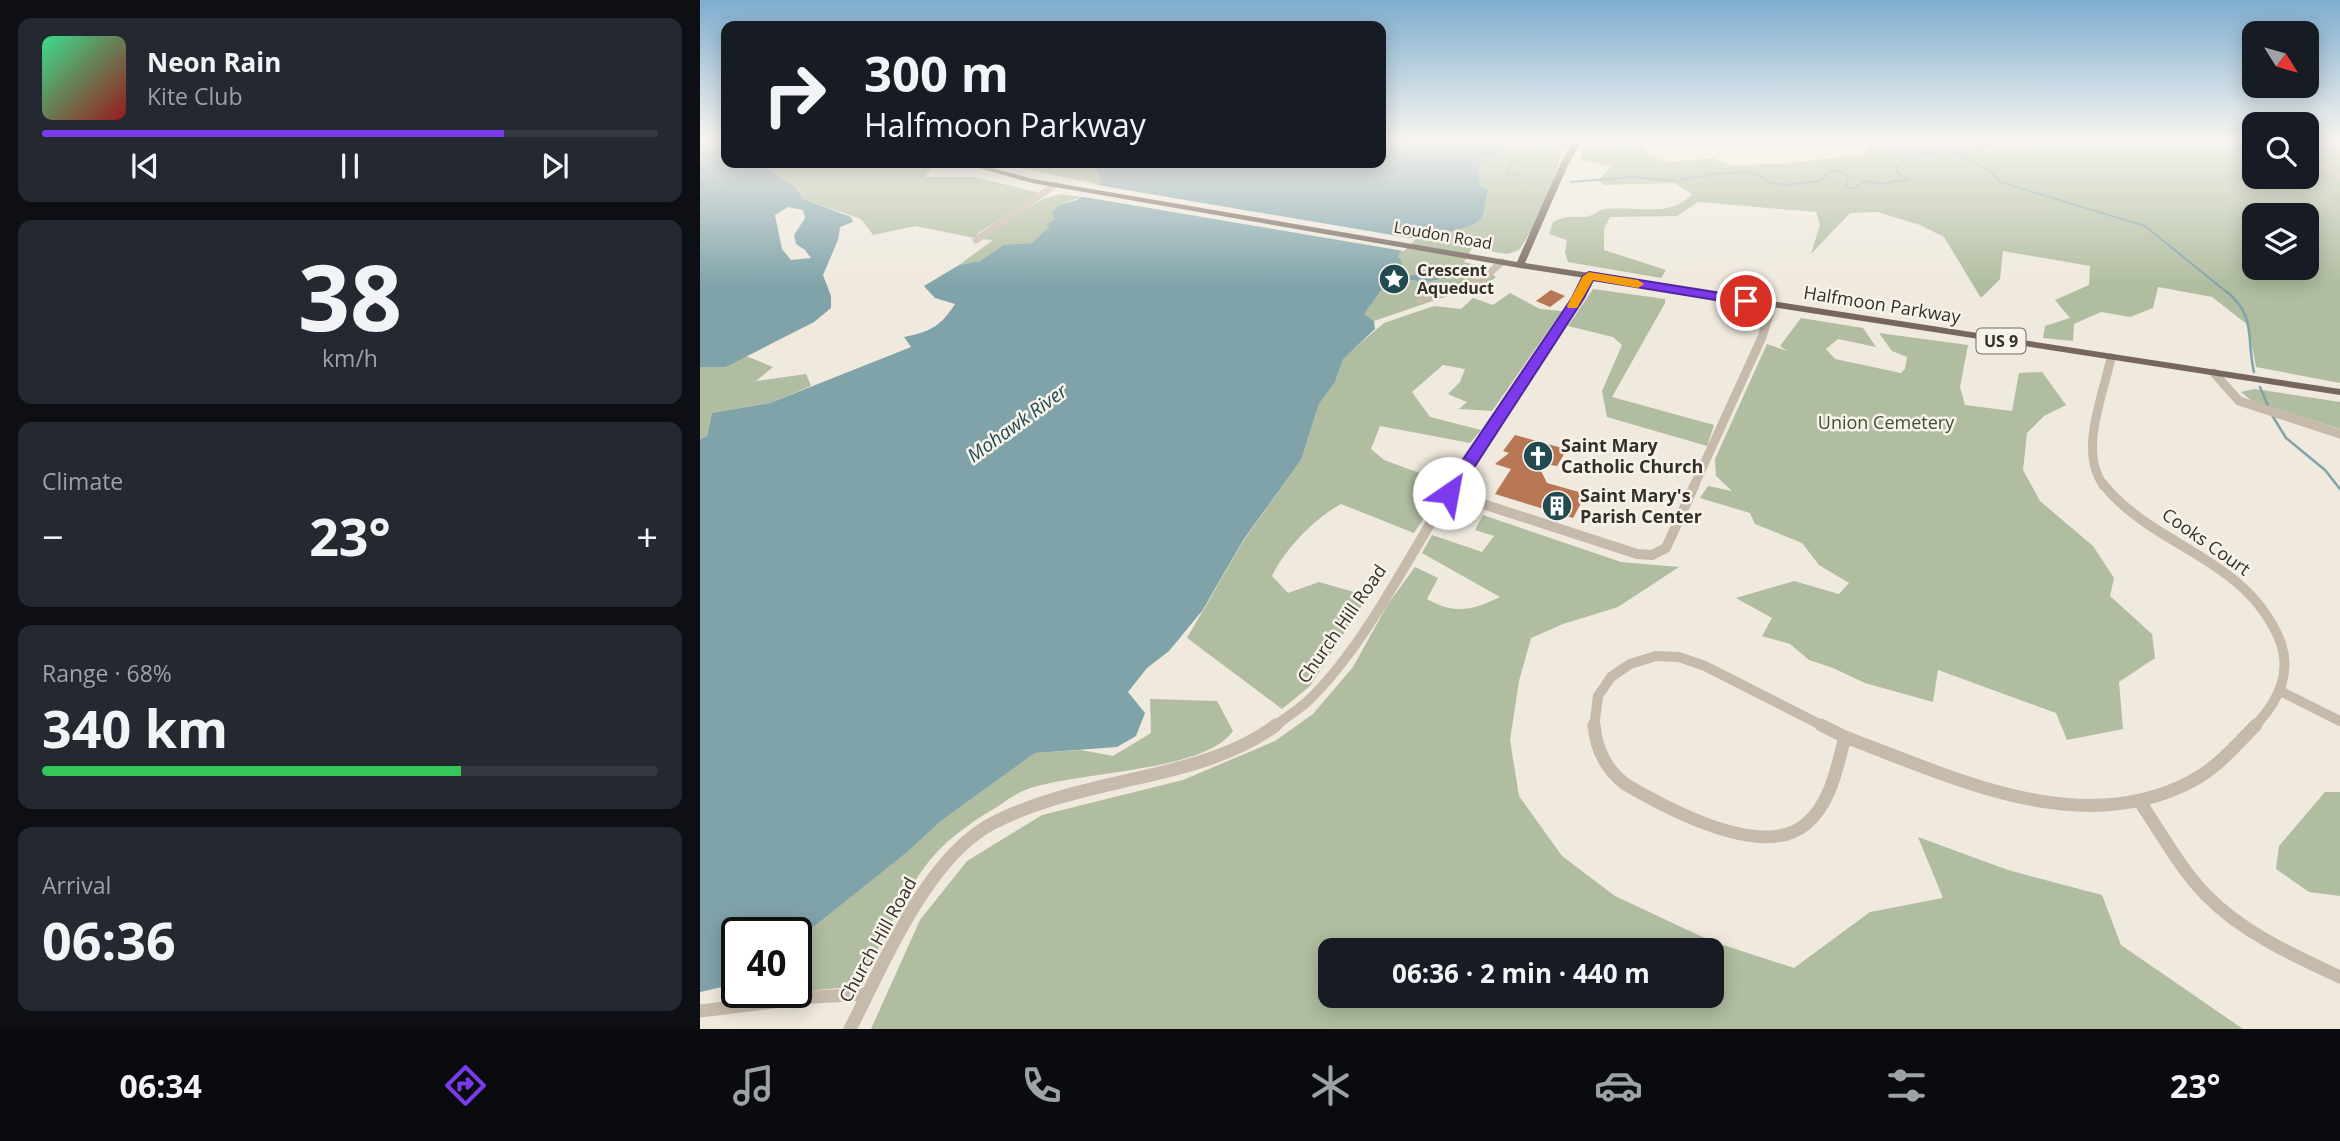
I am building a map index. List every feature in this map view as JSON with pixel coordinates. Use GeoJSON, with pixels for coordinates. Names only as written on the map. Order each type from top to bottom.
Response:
{"type":"FeatureCollection","features":[{"type":"Feature","properties":{"kind":"main road","name":"Loudon Road"},"geometry":{"type":"LineString","coordinates":[[1075,189],[1502,262]]}},
{"type":"Feature","properties":{"kind":"main road"},"geometry":{"type":"LineString","coordinates":[[1520,265],[1553,189]]}},
{"type":"Feature","properties":{"kind":"main road","name":"Halfmoon Parkway"},"geometry":{"type":"LineString","coordinates":[[1502,262],[2340,392]]}},
{"type":"Feature","properties":{"kind":"street"},"geometry":{"type":"LineString","coordinates":[[976,240],[1051,189]]}},
{"type":"Feature","properties":{"kind":"street"},"geometry":{"type":"LineString","coordinates":[[1449,291],[1478,283],[1494,273],[1502,262]]}},
{"type":"Feature","properties":{"kind":"street","name":"Church Hill Road"},"geometry":{"type":"LineString","coordinates":[[850,1029],[922,892],[964,844],[991,824],[1045,800],[1181,768],[1220,753],[1272,732],[1307,702],[1330,677],[1376,612],[1449,493],[1578,298],[1589,276]]}},
{"type":"Feature","properties":{"kind":"street"},"geometry":{"type":"LineString","coordinates":[[1449,493],[1637,554],[1652,555],[1666,548],[1762,337],[1772,305]]}},
{"type":"Feature","properties":{"kind":"street","name":"Cooks Court"},"geometry":{"type":"LineString","coordinates":[[2111,358],[2092,447],[2094,468],[2119,500],[2144,520],[2201,554],[2232,577],[2256,600],[2274,626],[2283,652],[2286,677],[2282,692]]}},
{"type":"Feature","properties":{"kind":"street"},"geometry":{"type":"LineString","coordinates":[[2214,373],[2231,396],[2239,401],[2340,434]]}},
{"type":"Feature","properties":{"kind":"street"},"geometry":{"type":"LineString","coordinates":[[1845,737],[1833,780],[1817,813],[1794,832],[1754,838],[1735,833],[1637,793],[1617,779],[1605,764],[1594,734],[1594,707],[1607,680],[1627,665],[1656,656],[1679,657],[1706,666],[1845,737],[1981,785],[2049,805],[2090,808],[2117,808],[2140,802],[2193,780],[2216,764],[2268,714],[2282,692],[2340,720]]}},
{"type":"Feature","properties":{"kind":"street"},"geometry":{"type":"LineString","coordinates":[[2140,802],[2206,895],[2225,912],[2258,936],[2340,977]]}},
{"type":"Feature","properties":{"kind":"street"},"geometry":{"type":"LineString","coordinates":[[700,1011],[814,997],[867,994]]}},
{"type":"Feature","properties":{"kind":"green space"},"geometry":{"type":"Polygon","coordinates":[[[797,189],[1024,189],[1037,192],[1034,198],[978,233],[975,238],[915,226],[873,235],[861,219],[803,199],[797,189]]]}},
{"type":"Feature","properties":{"kind":"green space"},"geometry":{"type":"Polygon","coordinates":[[[1550,189],[1519,250],[1507,254],[1472,248],[1464,262],[1484,267],[1496,277],[1374,321],[1363,315],[1391,277],[1424,282],[1453,278],[1388,276],[1388,270],[1396,269],[1402,260],[1398,257],[1412,238],[1420,234],[1458,230],[1480,220],[1488,190],[1550,189]]]}},
{"type":"Feature","properties":{"kind":"green space"},"geometry":{"type":"Polygon","coordinates":[[[1684,189],[2340,189],[2340,383],[2256,367],[2248,325],[2212,297],[2158,287],[2153,308],[2130,317],[2101,312],[2074,324],[2073,341],[2043,338],[2045,326],[2070,318],[2055,300],[2089,285],[2090,266],[2003,251],[2000,279],[1981,298],[1944,237],[1920,225],[1877,212],[1850,213],[1811,254],[1820,225],[1816,212],[1698,202],[1677,216],[1610,217],[1604,229],[1604,250],[1666,270],[1661,278],[1568,262],[1565,252],[1567,240],[1549,234],[1553,222],[1565,217],[1587,217],[1604,209],[1615,208],[1663,209],[1684,202],[1692,194],[1684,189]]]}},
{"type":"Feature","properties":{"kind":"green space"},"geometry":{"type":"Polygon","coordinates":[[[1061,194],[1082,197],[1066,202],[1051,226],[1032,243],[1004,246],[980,261],[959,265],[993,240],[980,239],[988,232],[1043,199],[1061,194]]]}},
{"type":"Feature","properties":{"kind":"green space"},"geometry":{"type":"Polygon","coordinates":[[[1593,289],[1665,299],[1612,397],[1714,425],[1707,446],[1607,417],[1602,391],[1622,345],[1613,337],[1568,326],[1593,289]]]}},
{"type":"Feature","properties":{"kind":"green space"},"geometry":{"type":"Polygon","coordinates":[[[1510,293],[1540,309],[1562,311],[1492,411],[1459,409],[1467,402],[1448,394],[1460,382],[1465,369],[1443,365],[1412,392],[1430,417],[1481,430],[1470,443],[1380,426],[1371,449],[1384,460],[1447,483],[1414,533],[1341,504],[1311,526],[1292,545],[1272,576],[1288,593],[1319,582],[1368,596],[1310,686],[1282,709],[1187,638],[1244,540],[1301,460],[1319,404],[1335,382],[1343,358],[1384,323],[1434,306],[1461,309],[1473,298],[1493,305],[1510,293]]]}},
{"type":"Feature","properties":{"kind":"green space","name":"Union Cemetery"},"geometry":{"type":"Polygon","coordinates":[[[1801,318],[1863,328],[1876,347],[1838,339],[1826,349],[1835,359],[1901,373],[1905,369],[1907,357],[1892,351],[1879,333],[1968,345],[1960,387],[1965,405],[2012,411],[2019,373],[2042,372],[2066,405],[2044,416],[2027,433],[2023,470],[2040,501],[2093,546],[2114,578],[2110,596],[2152,634],[2155,658],[2119,682],[2123,729],[2067,740],[2056,713],[1938,670],[1933,702],[1865,683],[1809,660],[1790,644],[1762,636],[1772,618],[1736,598],[1794,581],[1839,594],[1849,583],[1819,565],[1802,543],[1755,524],[1750,513],[1700,498],[1708,486],[1732,491],[1716,476],[1715,459],[1767,344],[1787,351],[1780,346],[1801,318]]]}},
{"type":"Feature","properties":{"kind":"green space"},"geometry":{"type":"Polygon","coordinates":[[[746,356],[773,367],[756,381],[806,374],[811,386],[770,403],[712,413],[707,436],[700,439],[700,367],[726,367],[746,356]]]}},
{"type":"Feature","properties":{"kind":"green space"},"geometry":{"type":"Polygon","coordinates":[[[2255,389],[2340,402],[2340,429],[2252,401],[2241,392],[2255,389]]]}},
{"type":"Feature","properties":{"kind":"green space"},"geometry":{"type":"Polygon","coordinates":[[[1483,515],[1621,562],[1679,567],[1618,607],[1563,624],[1531,638],[1519,681],[1510,740],[1519,796],[1562,856],[1615,896],[1705,938],[1318,938],[1318,1008],[1724,1008],[1724,945],[1794,968],[1870,912],[1943,898],[1918,837],[2008,870],[2102,895],[2121,945],[2243,1029],[871,1029],[920,920],[967,861],[1042,815],[1183,780],[1275,741],[1313,714],[1353,667],[1388,604],[1415,567],[1438,578],[1427,599],[1437,604],[1464,609],[1500,597],[1422,553],[1432,535],[1482,552],[1494,536],[1475,530],[1483,515]]]}},
{"type":"Feature","properties":{"kind":"green space"},"geometry":{"type":"Polygon","coordinates":[[[1150,699],[1217,701],[1233,731],[1218,745],[1195,755],[1167,763],[1047,784],[1014,796],[961,831],[929,861],[896,913],[860,986],[812,990],[812,928],[905,854],[941,821],[1035,753],[1081,750],[1113,756],[1151,733],[1150,699]]]}},
{"type":"Feature","properties":{"kind":"green space"},"geometry":{"type":"Polygon","coordinates":[[[2325,792],[2340,792],[2340,896],[2309,892],[2276,869],[2279,846],[2325,792]]]}},
{"type":"Feature","properties":{"kind":"water"},"geometry":{"type":"Polygon","coordinates":[[[700,189],[797,189],[803,199],[851,217],[853,222],[840,227],[838,240],[823,275],[831,296],[831,308],[814,322],[726,367],[700,367],[700,189]],[[788,207],[775,215],[782,249],[791,260],[811,258],[796,244],[794,235],[805,218],[803,210],[788,207]]]}},
{"type":"Feature","properties":{"kind":"water","name":"Mohawk River"},"geometry":{"type":"Polygon","coordinates":[[[1091,189],[1488,190],[1482,217],[1475,224],[1448,232],[1420,234],[1412,238],[1398,257],[1402,260],[1401,265],[1388,270],[1388,276],[1397,277],[1448,271],[1456,272],[1457,277],[1424,282],[1391,277],[1364,314],[1374,321],[1375,329],[1343,359],[1335,382],[1319,404],[1301,460],[1244,539],[1202,611],[1169,651],[1147,668],[1128,692],[1145,713],[1136,736],[1117,747],[1035,753],[941,821],[905,854],[812,928],[812,917],[721,917],[721,987],[700,992],[700,439],[707,436],[712,413],[770,403],[911,347],[904,337],[934,327],[955,304],[935,298],[924,286],[959,265],[980,261],[1004,245],[1032,243],[1050,226],[1046,225],[1055,219],[1051,213],[1059,205],[1077,200],[1091,189]]]}},
{"type":"Feature","properties":{"kind":"pier"},"geometry":{"type":"Polygon","coordinates":[[[1086,189],[1121,189],[1416,239],[1404,251],[1078,196],[1086,189]]]}},
{"type":"Feature","properties":{"kind":"building"},"geometry":{"type":"Polygon","coordinates":[[[1551,290],[1565,296],[1550,307],[1536,301],[1551,290]]]}},
{"type":"Feature","properties":{"kind":"building"},"geometry":{"type":"Polygon","coordinates":[[[1515,435],[1566,451],[1557,466],[1537,463],[1547,483],[1586,494],[1573,518],[1495,494],[1511,469],[1495,464],[1509,453],[1503,451],[1515,435]]]}},
{"type":"Feature","properties":{"kind":"waterway"},"geometry":{"type":"LineString","coordinates":[[2023,189],[2145,226],[2229,294]]}},
{"type":"Feature","properties":{"kind":"waterway"},"geometry":{"type":"LineString","coordinates":[[2229,294],[2247,319],[2254,372]]}},
{"type":"Feature","properties":{"kind":"waterway"},"geometry":{"type":"LineString","coordinates":[[2260,387],[2268,406]]}},
{"type":"Feature","properties":{"kind":"waterway"},"geometry":{"type":"LineString","coordinates":[[2272,415],[2286,438],[2325,470],[2340,489]]}},
{"type":"Feature","properties":{"kind":"slow traffic"},"geometry":{"type":"LineString","coordinates":[[1573,306],[1589,276],[1638,284]]}},
{"type":"Feature","properties":{"kind":"place","name":"Crescent Aqueduct"},"geometry":{"type":"Point","coordinates":[1394,279]}},
{"type":"Feature","properties":{"kind":"place","name":"Saint Mary Catholic Church"},"geometry":{"type":"Point","coordinates":[1538,456]}},
{"type":"Feature","properties":{"kind":"place","name":"Saint Mary's Parish Center"},"geometry":{"type":"Point","coordinates":[1557,506]}},
{"type":"Feature","properties":{"kind":"route"},"geometry":{"type":"LineString","coordinates":[[1449,493],[1578,298],[1589,276],[1746,301]]}}]}
